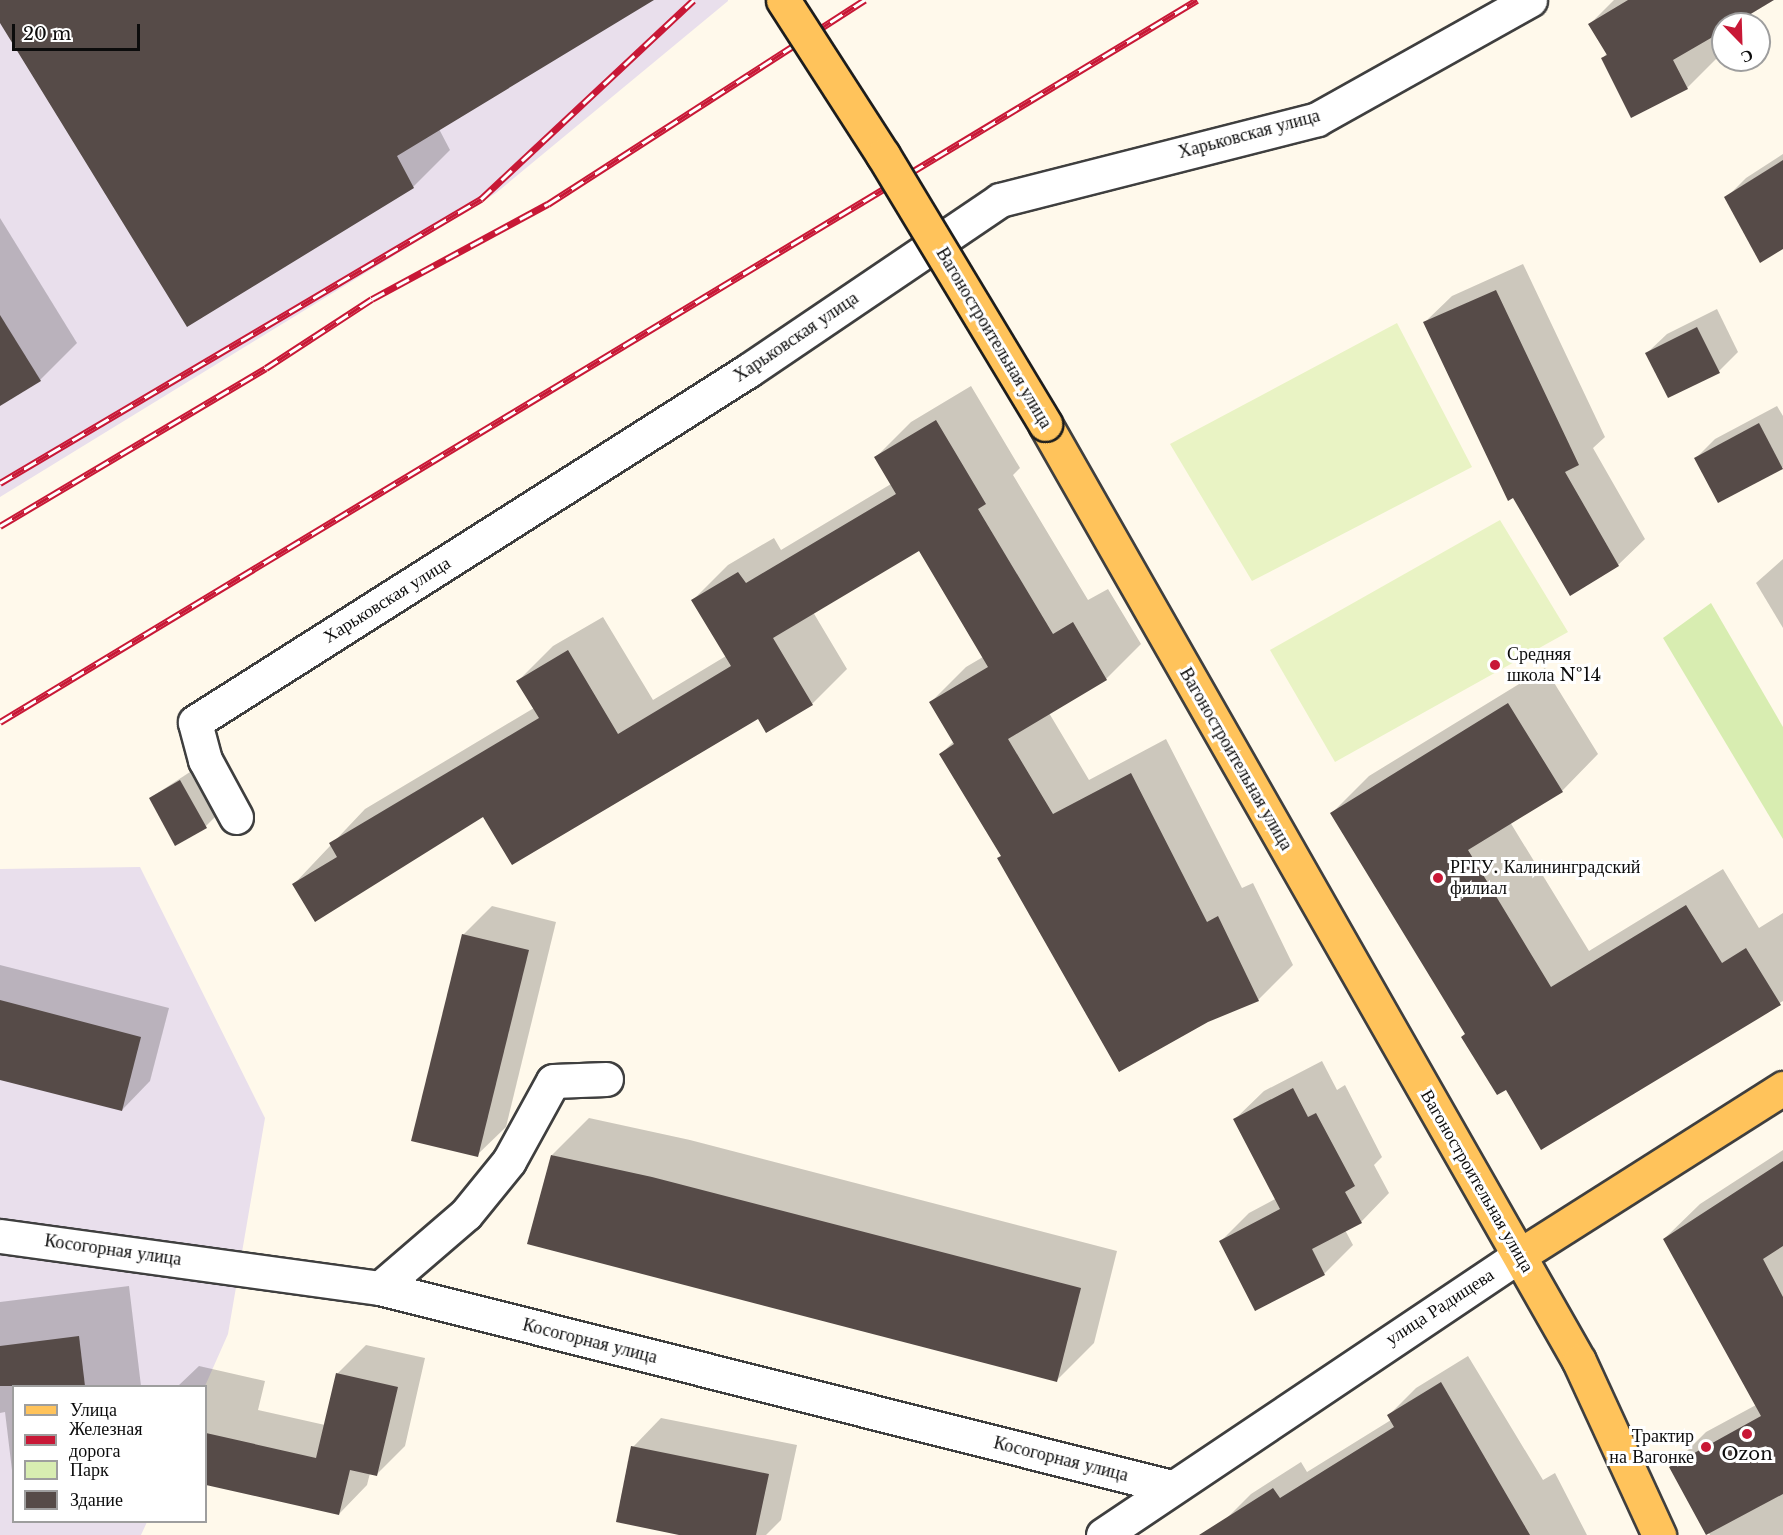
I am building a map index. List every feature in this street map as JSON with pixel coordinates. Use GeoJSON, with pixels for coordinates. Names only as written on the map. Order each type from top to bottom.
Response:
{"type":"FeatureCollection","features":[{"type":"Feature","properties":{"kind":"main road","name":"Вагоностроительная улица"},"geometry":{"type":"LineString","coordinates":[[783,0],[895,175],[1045,424],[1520,1255],[1579,1361],[1659,1535]]}},
{"type":"Feature","properties":{"kind":"main road","name":"улица Радищева"},"geometry":{"type":"LineString","coordinates":[[1520,1255],[1783,1088]]}},
{"type":"Feature","properties":{"kind":"street","name":"Харьковская улица"},"geometry":{"type":"LineString","coordinates":[[236,817],[205,760],[195,722],[749,370],[1000,200],[1317,119],[1530,0]]}},
{"type":"Feature","properties":{"kind":"street"},"geometry":{"type":"LineString","coordinates":[[380,1288],[466,1214],[509,1161],[553,1081],[606,1079]]}},
{"type":"Feature","properties":{"kind":"street","name":"Косогорная улица"},"geometry":{"type":"LineString","coordinates":[[0,1236],[380,1288],[1171,1487]]}},
{"type":"Feature","properties":{"kind":"street","name":"улица Радищева"},"geometry":{"type":"LineString","coordinates":[[1103,1535],[1171,1487],[1520,1255]]}},
{"type":"Feature","properties":{"kind":"shaded area"},"geometry":{"type":"Polygon","coordinates":[[[0,0],[728,1],[496,193],[0,497],[0,0]]]}},
{"type":"Feature","properties":{"kind":"shaded area"},"geometry":{"type":"Polygon","coordinates":[[[140,867],[265,1118],[228,1334],[205,1385],[12,1385],[12,1523],[147,1523],[141,1535],[0,1535],[0,869],[140,867]]]}},
{"type":"Feature","properties":{"kind":"green space"},"geometry":{"type":"Polygon","coordinates":[[[1397,323],[1472,467],[1252,581],[1170,444],[1397,323]]]}},
{"type":"Feature","properties":{"kind":"green space"},"geometry":{"type":"Polygon","coordinates":[[[1500,520],[1568,632],[1335,762],[1270,650],[1500,520]]]}},
{"type":"Feature","properties":{"kind":"green space"},"geometry":{"type":"Polygon","coordinates":[[[1711,603],[1783,727],[1783,839],[1663,638],[1711,603]]]}},
{"type":"Feature","properties":{"kind":"building"},"geometry":{"type":"Polygon","coordinates":[[[0,0],[654,0],[397,156],[414,188],[187,327],[0,23],[0,0]]]}},
{"type":"Feature","properties":{"kind":"building"},"geometry":{"type":"Polygon","coordinates":[[[1628,0],[1774,0],[1754,12],[1711,12],[1711,38],[1673,60],[1688,89],[1631,118],[1601,58],[1607,55],[1588,24],[1628,0]]]}},
{"type":"Feature","properties":{"kind":"building"},"geometry":{"type":"Polygon","coordinates":[[[1783,160],[1783,249],[1760,263],[1724,197],[1783,160]]]}},
{"type":"Feature","properties":{"kind":"building"},"geometry":{"type":"Polygon","coordinates":[[[1496,290],[1579,465],[1565,472],[1619,566],[1570,596],[1513,498],[1508,501],[1423,322],[1496,290]]]}},
{"type":"Feature","properties":{"kind":"building"},"geometry":{"type":"Polygon","coordinates":[[[0,315],[41,381],[0,406],[0,315]]]}},
{"type":"Feature","properties":{"kind":"building"},"geometry":{"type":"Polygon","coordinates":[[[1697,327],[1720,373],[1668,398],[1645,353],[1697,327]]]}},
{"type":"Feature","properties":{"kind":"building"},"geometry":{"type":"Polygon","coordinates":[[[936,420],[986,504],[978,509],[1053,634],[1073,622],[1107,680],[1008,739],[1053,814],[1131,773],[1207,922],[1218,916],[1259,1001],[1208,1022],[1119,1072],[997,858],[1001,856],[939,754],[954,744],[929,702],[988,667],[919,551],[773,638],[813,705],[766,733],[758,719],[512,865],[483,817],[315,922],[292,884],[337,857],[329,843],[539,718],[516,681],[568,650],[618,734],[731,666],[691,600],[738,572],[746,583],[896,494],[874,457],[936,420]]]}},
{"type":"Feature","properties":{"kind":"building"},"geometry":{"type":"Polygon","coordinates":[[[1759,423],[1783,469],[1718,503],[1694,458],[1759,423]]]}},
{"type":"Feature","properties":{"kind":"building"},"geometry":{"type":"Polygon","coordinates":[[[1508,703],[1563,792],[1468,850],[1551,987],[1686,905],[1722,963],[1746,948],[1781,1005],[1541,1150],[1506,1090],[1497,1095],[1461,1037],[1465,1034],[1330,813],[1508,703]]]}},
{"type":"Feature","properties":{"kind":"building"},"geometry":{"type":"Polygon","coordinates":[[[180,780],[207,828],[175,846],[149,798],[180,780]]]}},
{"type":"Feature","properties":{"kind":"building"},"geometry":{"type":"Polygon","coordinates":[[[462,934],[529,950],[478,1157],[411,1141],[462,934]]]}},
{"type":"Feature","properties":{"kind":"building"},"geometry":{"type":"Polygon","coordinates":[[[0,1000],[141,1037],[122,1111],[0,1080],[0,1000]]]}},
{"type":"Feature","properties":{"kind":"building"},"geometry":{"type":"Polygon","coordinates":[[[1293,1088],[1308,1117],[1316,1113],[1355,1186],[1345,1192],[1362,1223],[1312,1249],[1325,1275],[1255,1311],[1219,1241],[1280,1209],[1233,1119],[1293,1088]]]}},
{"type":"Feature","properties":{"kind":"building"},"geometry":{"type":"Polygon","coordinates":[[[551,1155],[652,1177],[1081,1288],[1057,1382],[527,1244],[551,1155]]]}},
{"type":"Feature","properties":{"kind":"building"},"geometry":{"type":"Polygon","coordinates":[[[1783,1161],[1783,1246],[1763,1259],[1783,1297],[1783,1494],[1706,1535],[1669,1467],[1761,1416],[1663,1239],[1783,1161]]]}},
{"type":"Feature","properties":{"kind":"building"},"geometry":{"type":"Polygon","coordinates":[[[79,1336],[85,1385],[0,1386],[0,1346],[79,1336]]]}},
{"type":"Feature","properties":{"kind":"building"},"geometry":{"type":"Polygon","coordinates":[[[336,1373],[398,1387],[377,1476],[350,1470],[339,1515],[207,1485],[207,1433],[316,1458],[336,1373]]]}},
{"type":"Feature","properties":{"kind":"building"},"geometry":{"type":"Polygon","coordinates":[[[1441,1382],[1530,1535],[1199,1535],[1273,1488],[1280,1498],[1394,1427],[1387,1415],[1441,1382]]]}},
{"type":"Feature","properties":{"kind":"building"},"geometry":{"type":"Polygon","coordinates":[[[631,1446],[769,1474],[756,1535],[679,1535],[616,1522],[631,1446]]]}},
{"type":"Feature","properties":{"kind":"railway"},"geometry":{"type":"LineString","coordinates":[[0,483],[481,199],[694,0]]}},
{"type":"Feature","properties":{"kind":"railway"},"geometry":{"type":"LineString","coordinates":[[0,526],[266,368],[372,299],[548,204],[865,0]]}},
{"type":"Feature","properties":{"kind":"railway"},"geometry":{"type":"LineString","coordinates":[[0,722],[1197,0]]}},
{"type":"Feature","properties":{"kind":"place","name":"Средняя школа №14"},"geometry":{"type":"Point","coordinates":[1495,665]}},
{"type":"Feature","properties":{"kind":"place","name":"РГГУ. Калининградский филиал"},"geometry":{"type":"Point","coordinates":[1438,878]}},
{"type":"Feature","properties":{"kind":"place","name":"Ozon"},"geometry":{"type":"Point","coordinates":[1747,1434]}},
{"type":"Feature","properties":{"kind":"place","name":"Трактир на Вагонке"},"geometry":{"type":"Point","coordinates":[1706,1447]}}]}
